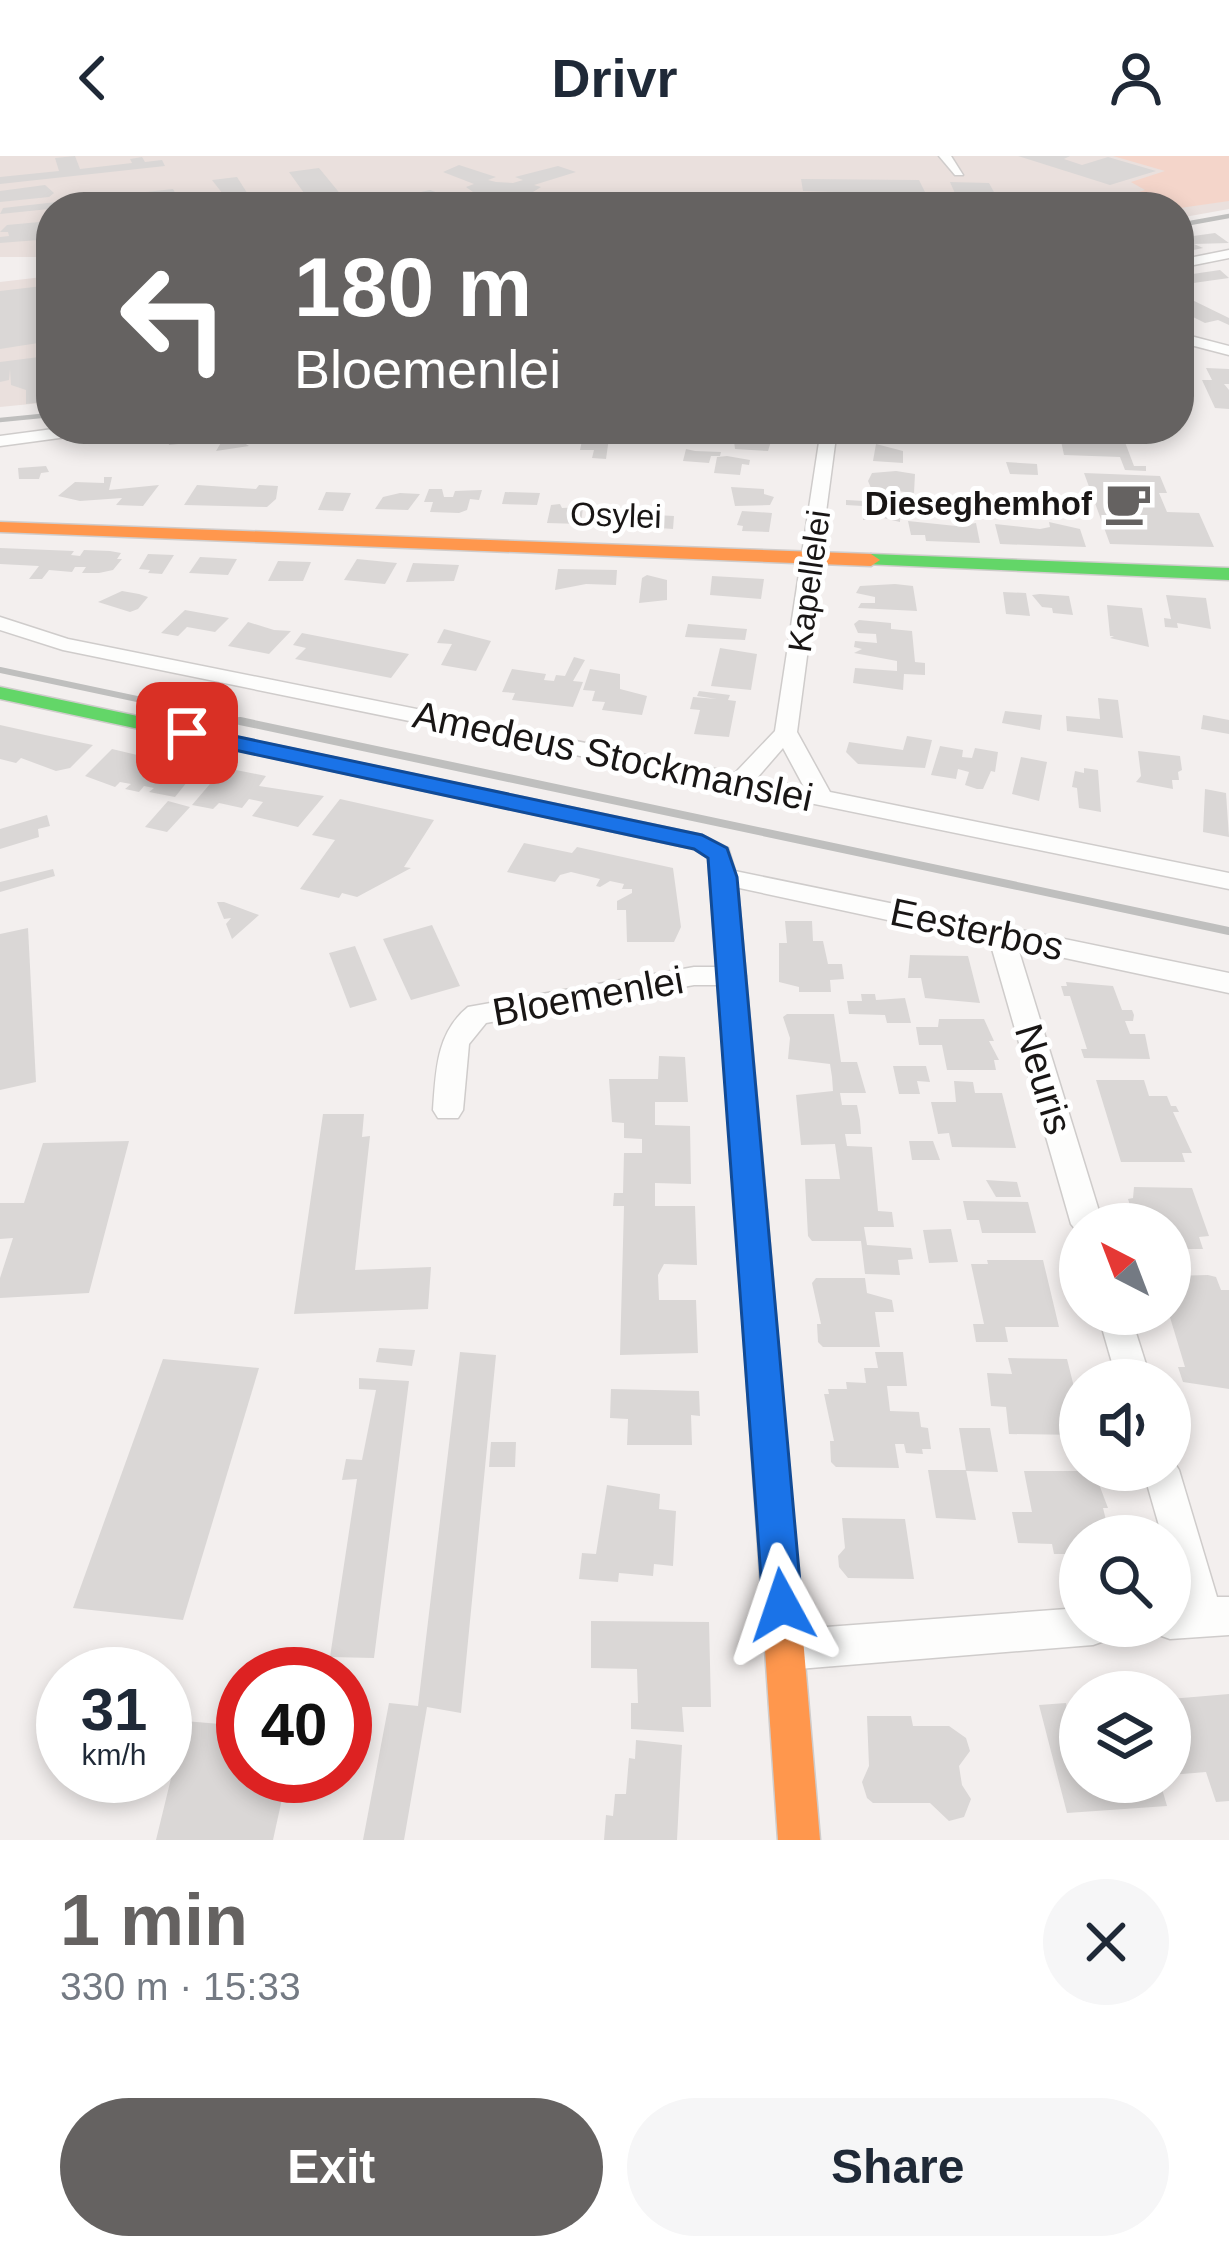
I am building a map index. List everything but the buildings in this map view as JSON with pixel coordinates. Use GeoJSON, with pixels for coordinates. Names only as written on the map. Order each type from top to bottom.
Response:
{"type":"FeatureCollection","features":[{"type":"Feature","properties":{"kind":"street"},"geometry":{"type":"LineString","coordinates":[[945,156],[959,173]]}},
{"type":"Feature","properties":{"kind":"street"},"geometry":{"type":"LineString","coordinates":[[1194,261],[1229,254]]}},
{"type":"Feature","properties":{"kind":"street"},"geometry":{"type":"LineString","coordinates":[[1194,338],[1229,351]]}},
{"type":"Feature","properties":{"kind":"street"},"geometry":{"type":"LineString","coordinates":[[0,440],[36,436]]}},
{"type":"Feature","properties":{"kind":"street","name":"Kapellelei"},"geometry":{"type":"LineString","coordinates":[[786,732],[827,444]]}},
{"type":"Feature","properties":{"kind":"street","name":"Osylei"},"geometry":{"type":"LineString","coordinates":[[0,527],[1229,574]]}},
{"type":"Feature","properties":{"kind":"street","name":"Amedeus Stockmanslei"},"geometry":{"type":"LineString","coordinates":[[0,623],[63,644],[1229,881]]}},
{"type":"Feature","properties":{"kind":"street"},"geometry":{"type":"LineString","coordinates":[[0,693],[702,843],[719,854],[725,877]]}},
{"type":"Feature","properties":{"kind":"street"},"geometry":{"type":"LineString","coordinates":[[741,781],[786,732],[821,798]]}},
{"type":"Feature","properties":{"kind":"street","name":"Eesterbos"},"geometry":{"type":"LineString","coordinates":[[725,877],[1229,983]]}},
{"type":"Feature","properties":{"kind":"street","name":"Bloemenlei"},"geometry":{"type":"LineString","coordinates":[[725,877],[799,1840]]}},
{"type":"Feature","properties":{"kind":"street","name":"Neuris"},"geometry":{"type":"LineString","coordinates":[[1001,934],[1082,1203]]}},
{"type":"Feature","properties":{"kind":"street","name":"Bloemenlei"},"geometry":{"type":"LineString","coordinates":[[448,1110],[454,1040],[461,1024],[478,1014],[694,976],[733,976]]}},
{"type":"Feature","properties":{"kind":"street"},"geometry":{"type":"LineString","coordinates":[[1167,1491],[1201,1618]]}},
{"type":"Feature","properties":{"kind":"street"},"geometry":{"type":"LineString","coordinates":[[785,1650],[1059,1629]]}},
{"type":"Feature","properties":{"kind":"shaded area"},"geometry":{"type":"Polygon","coordinates":[[[0,156],[1229,156],[1229,209],[1194,215],[1194,192],[36,192],[36,257],[0,257],[0,156]]]}},
{"type":"Feature","properties":{"kind":"shaded area"},"geometry":{"type":"Polygon","coordinates":[[[1113,156],[1229,156],[1229,201],[1194,206],[1194,192],[1139,192],[1145,190],[1131,182],[1165,171],[1113,156]]]}},
{"type":"Feature","properties":{"kind":"shaded area"},"geometry":{"type":"Polygon","coordinates":[[[36,278],[36,403],[0,407],[0,282],[36,278]]]}},
{"type":"Feature","properties":{"kind":"railway"},"geometry":{"type":"LineString","coordinates":[[1194,222],[1229,216]]}},
{"type":"Feature","properties":{"kind":"railway"},"geometry":{"type":"LineString","coordinates":[[0,420],[36,416]]}},
{"type":"Feature","properties":{"kind":"railway"},"geometry":{"type":"LineString","coordinates":[[0,670],[255,724]]}},
{"type":"Feature","properties":{"kind":"railway"},"geometry":{"type":"LineString","coordinates":[[240,721],[1229,931]]}},
{"type":"Feature","properties":{"kind":"traffic: fast"},"geometry":{"type":"LineString","coordinates":[[871,560],[1229,574]]}},
{"type":"Feature","properties":{"kind":"traffic: fast"},"geometry":{"type":"LineString","coordinates":[[0,693],[702,843],[719,854],[725,877],[751,1210]]}},
{"type":"Feature","properties":{"kind":"traffic: slow"},"geometry":{"type":"LineString","coordinates":[[0,527],[871,560]]}},
{"type":"Feature","properties":{"kind":"traffic: slow"},"geometry":{"type":"LineString","coordinates":[[751,1210],[799,1840]]}},
{"type":"Feature","properties":{"kind":"place","name":"Dieseghemhof"},"geometry":{"type":"Point","coordinates":[1128,503]}},
{"type":"Feature","properties":{"kind":"route"},"geometry":{"type":"LineString","coordinates":[[187,733],[702,843],[719,854],[725,877],[782,1605]]}}]}
